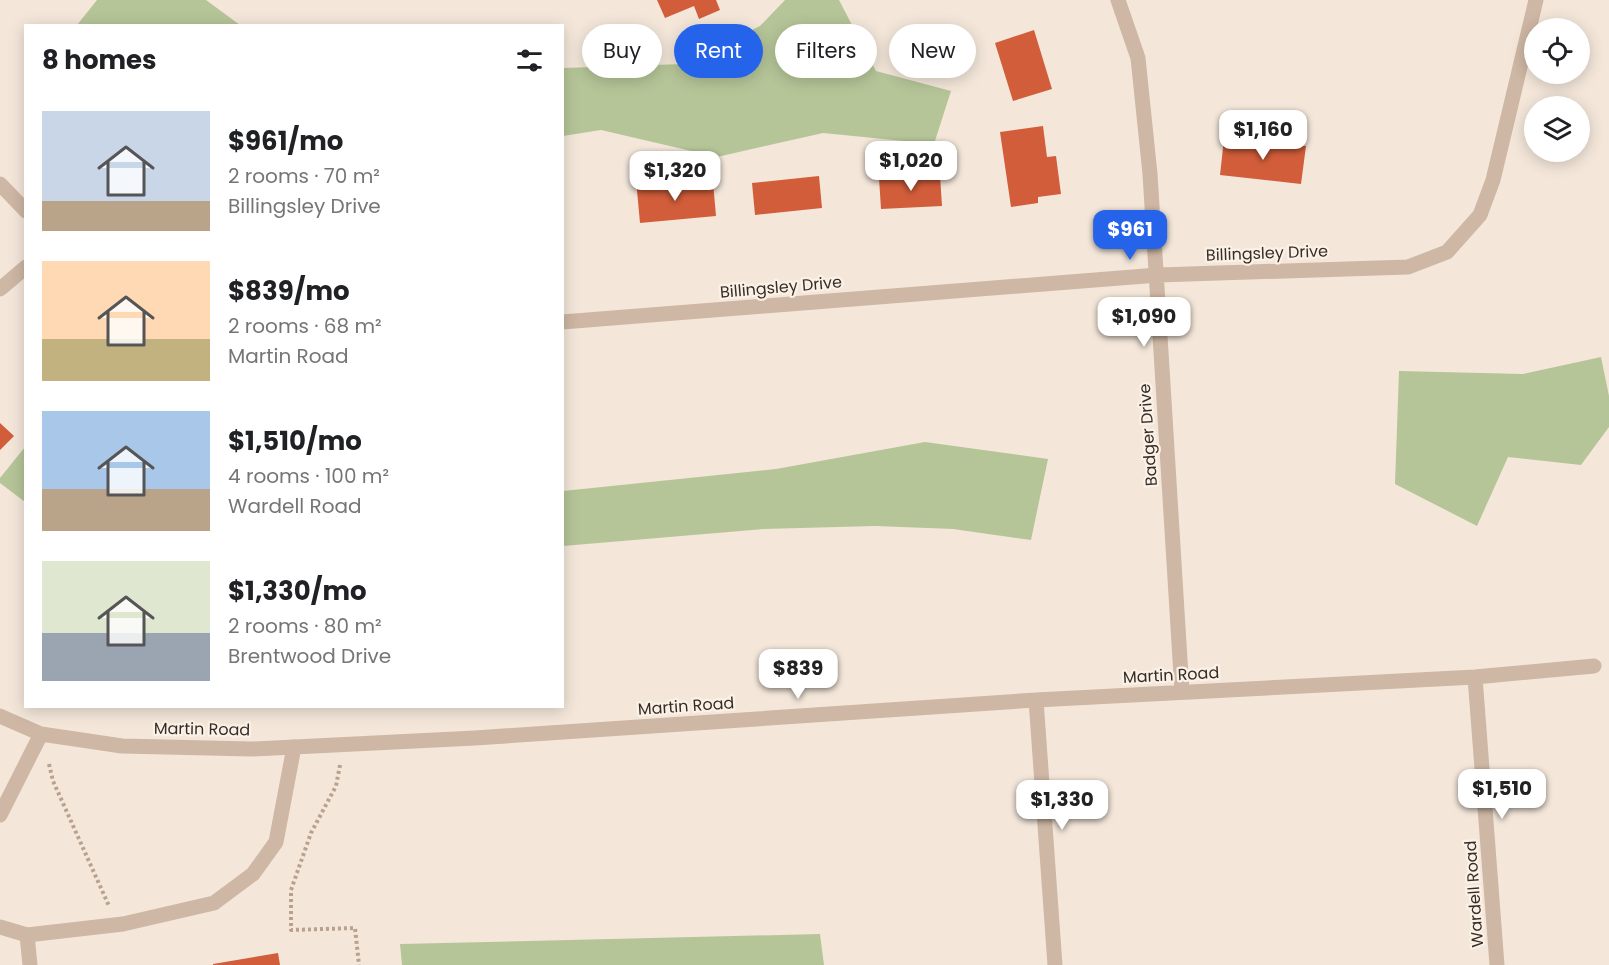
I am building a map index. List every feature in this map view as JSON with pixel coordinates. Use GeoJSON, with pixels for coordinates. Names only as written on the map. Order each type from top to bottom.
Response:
{"type":"FeatureCollection","features":[{"type":"Feature","properties":{"kind":"street","name":"Badger Drive"},"geometry":{"type":"LineString","coordinates":[[1118,0],[1138,58],[1158,275],[1182,692]]}},
{"type":"Feature","properties":{"kind":"street","name":"Billingsley Drive"},"geometry":{"type":"LineString","coordinates":[[564,322],[1158,275],[1408,267],[1447,252],[1480,215],[1493,180],[1536,0]]}},
{"type":"Feature","properties":{"kind":"street"},"geometry":{"type":"LineString","coordinates":[[0,184],[24,209]]}},
{"type":"Feature","properties":{"kind":"street"},"geometry":{"type":"LineString","coordinates":[[0,289],[24,269]]}},
{"type":"Feature","properties":{"kind":"street","name":"Martin Road"},"geometry":{"type":"LineString","coordinates":[[0,716],[41,734],[122,746],[294,747],[475,738],[1036,700],[1475,677],[1594,666]]}},
{"type":"Feature","properties":{"kind":"street","name":"Wardell Road"},"geometry":{"type":"LineString","coordinates":[[1475,677],[1497,965]]}},
{"type":"Feature","properties":{"kind":"street"},"geometry":{"type":"LineString","coordinates":[[1036,700],[1055,965]]}},
{"type":"Feature","properties":{"kind":"street"},"geometry":{"type":"LineString","coordinates":[[0,815],[41,734]]}},
{"type":"Feature","properties":{"kind":"street"},"geometry":{"type":"LineString","coordinates":[[0,927],[27,935],[117,924],[214,903],[253,874],[276,842],[294,747]]}},
{"type":"Feature","properties":{"kind":"street"},"geometry":{"type":"LineString","coordinates":[[27,935],[30,965]]}},
{"type":"Feature","properties":{"kind":"path"},"geometry":{"type":"LineString","coordinates":[[41,734],[53,781],[117,924]]}},
{"type":"Feature","properties":{"kind":"path"},"geometry":{"type":"LineString","coordinates":[[339,745],[340,762],[336,786],[311,833],[291,890],[291,930],[355,928],[359,965]]}},
{"type":"Feature","properties":{"kind":"green space"},"geometry":{"type":"Polygon","coordinates":[[[97,0],[206,0],[239,24],[78,24],[97,0]]]}},
{"type":"Feature","properties":{"kind":"green space"},"geometry":{"type":"Polygon","coordinates":[[[785,0],[839,0],[852,24],[775,24],[775,78],[877,78],[877,71],[889,74],[889,78],[902,78],[951,91],[934,144],[823,133],[717,157],[601,130],[564,136],[564,68],[582,67],[582,78],[662,78],[662,65],[674,64],[674,78],[763,78],[762,24],[785,0]]]}},
{"type":"Feature","properties":{"kind":"green space"},"geometry":{"type":"Polygon","coordinates":[[[1601,357],[1609,396],[1609,427],[1581,465],[1508,457],[1477,526],[1395,484],[1399,371],[1523,374],[1601,357]]]}},
{"type":"Feature","properties":{"kind":"green space"},"geometry":{"type":"Polygon","coordinates":[[[925,442],[1048,459],[1031,540],[953,529],[875,526],[764,529],[564,546],[564,491],[776,469],[925,442]]]}},
{"type":"Feature","properties":{"kind":"green space"},"geometry":{"type":"Polygon","coordinates":[[[24,448],[24,501],[0,483],[0,478],[24,448]]]}},
{"type":"Feature","properties":{"kind":"green space"},"geometry":{"type":"Polygon","coordinates":[[[820,934],[824,965],[402,965],[400,944],[820,934]]]}},
{"type":"Feature","properties":{"kind":"building"},"geometry":{"type":"Polygon","coordinates":[[[657,0],[716,0],[720,10],[699,19],[694,6],[665,18],[657,0]]]}},
{"type":"Feature","properties":{"kind":"building"},"geometry":{"type":"Polygon","coordinates":[[[1034,30],[1052,89],[1013,101],[995,43],[1034,30]]]}},
{"type":"Feature","properties":{"kind":"building"},"geometry":{"type":"Polygon","coordinates":[[[1043,126],[1047,157],[1056,156],[1061,194],[1038,197],[1038,203],[1011,207],[1000,132],[1043,126]]]}},
{"type":"Feature","properties":{"kind":"building"},"geometry":{"type":"Polygon","coordinates":[[[1224,139],[1306,146],[1301,184],[1220,175],[1224,139]]]}},
{"type":"Feature","properties":{"kind":"building"},"geometry":{"type":"Polygon","coordinates":[[[940,175],[942,206],[881,209],[879,178],[940,175]]]}},
{"type":"Feature","properties":{"kind":"building"},"geometry":{"type":"Polygon","coordinates":[[[819,176],[822,208],[755,215],[752,183],[819,176]]]}},
{"type":"Feature","properties":{"kind":"building"},"geometry":{"type":"Polygon","coordinates":[[[648,179],[649,188],[713,182],[716,216],[640,223],[636,180],[648,179]]]}},
{"type":"Feature","properties":{"kind":"building"},"geometry":{"type":"Polygon","coordinates":[[[0,423],[14,436],[0,450],[0,423]]]}},
{"type":"Feature","properties":{"kind":"building"},"geometry":{"type":"Polygon","coordinates":[[[278,953],[280,965],[213,965],[213,964],[278,953]]]}}]}
